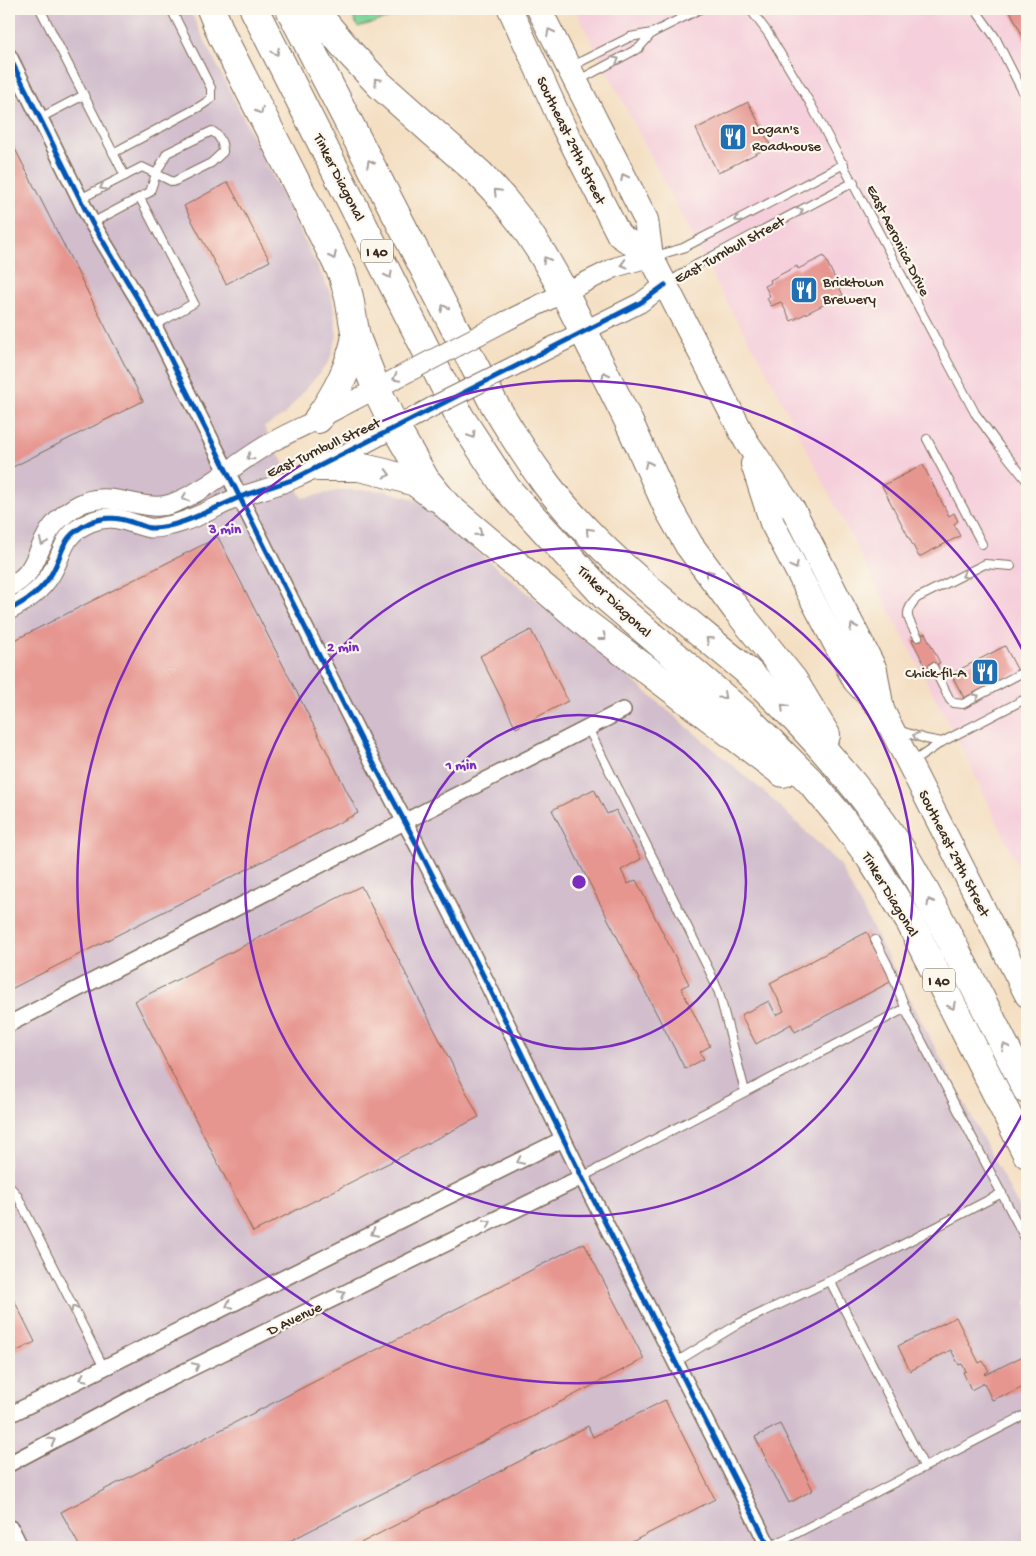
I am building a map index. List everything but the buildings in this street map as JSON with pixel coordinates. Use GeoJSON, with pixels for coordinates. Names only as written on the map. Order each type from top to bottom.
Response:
{"type":"FeatureCollection","features":[{"type":"Feature","properties":{"kind":"highway"},"geometry":{"type":"LineString","coordinates":[[211,9],[222,36],[342,273],[349,297],[356,337],[376,388],[425,479],[447,506]]}},
{"type":"Feature","properties":{"kind":"highway","name":"Tinker Diagonal"},"geometry":{"type":"LineString","coordinates":[[254,9],[460,417],[507,489],[606,597],[745,716],[811,782],[838,814],[872,859],[910,922],[1027,1154]]}},
{"type":"Feature","properties":{"kind":"highway","name":"Tinker Diagonal"},"geometry":{"type":"LineString","coordinates":[[290,9],[493,402],[519,446],[567,507],[610,553],[747,671],[830,756],[863,796],[897,843],[935,910],[1027,1090]]}},
{"type":"Feature","properties":{"kind":"highway"},"geometry":{"type":"LineString","coordinates":[[313,9],[350,53],[380,84],[480,174],[503,198],[543,255],[564,292],[627,418],[668,508],[689,545],[737,610],[793,680],[863,796]]}},
{"type":"Feature","properties":{"kind":"highway"},"geometry":{"type":"LineString","coordinates":[[318,419],[344,377],[351,359],[356,337]]}},
{"type":"Feature","properties":{"kind":"highway"},"geometry":{"type":"LineString","coordinates":[[318,467],[359,467],[415,482],[447,506],[589,626],[838,814]]}},
{"type":"Feature","properties":{"kind":"main road","name":"Southeast 29th Street"},"geometry":{"type":"LineString","coordinates":[[510,9],[564,128],[618,233],[651,257]]}},
{"type":"Feature","properties":{"kind":"main road","name":"Southeast 29th Street"},"geometry":{"type":"LineString","coordinates":[[539,9],[646,220],[651,257],[746,441],[772,523],[855,681],[886,719],[1027,995]]}},
{"type":"Feature","properties":{"kind":"main road"},"geometry":{"type":"LineString","coordinates":[[9,1531],[17,1547]]}},
{"type":"Feature","properties":{"kind":"street"},"geometry":{"type":"LineString","coordinates":[[9,56],[92,223],[154,326],[367,751],[484,976],[582,1177],[770,1547]]}},
{"type":"Feature","properties":{"kind":"street","name":"East Turnbull Street"},"geometry":{"type":"LineString","coordinates":[[9,587],[25,577],[32,568],[46,536],[55,524],[69,511],[85,502],[104,499],[158,508],[170,505],[195,494],[273,442],[376,388],[616,267],[651,257]]}},
{"type":"Feature","properties":{"kind":"street","name":"East Turnbull Street"},"geometry":{"type":"LineString","coordinates":[[9,610],[30,598],[41,588],[52,573],[64,544],[76,530],[90,522],[102,518],[120,518],[151,528],[173,524],[195,517],[239,497],[292,480],[434,406],[583,332],[640,302],[665,286]]}},
{"type":"Feature","properties":{"kind":"street"},"geometry":{"type":"LineString","coordinates":[[9,1024],[623,710]]}},
{"type":"Feature","properties":{"kind":"street"},"geometry":{"type":"LineString","coordinates":[[9,1415],[564,1139]]}},
{"type":"Feature","properties":{"kind":"street","name":"D Avenue"},"geometry":{"type":"LineString","coordinates":[[9,1464],[165,1381],[582,1177]]}},
{"type":"Feature","properties":{"kind":"lane"},"geometry":{"type":"LineString","coordinates":[[40,9],[125,176]]}},
{"type":"Feature","properties":{"kind":"lane"},"geometry":{"type":"LineString","coordinates":[[113,153],[211,99],[211,88],[171,9]]}},
{"type":"Feature","properties":{"kind":"lane"},"geometry":{"type":"LineString","coordinates":[[572,75],[630,36],[652,33],[700,9]]}},
{"type":"Feature","properties":{"kind":"lane","name":"East Aeronica Drive"},"geometry":{"type":"LineString","coordinates":[[750,9],[790,68],[844,164],[975,413],[1027,481]]}},
{"type":"Feature","properties":{"kind":"lane"},"geometry":{"type":"LineString","coordinates":[[975,9],[995,38],[1027,100]]}},
{"type":"Feature","properties":{"kind":"lane"},"geometry":{"type":"LineString","coordinates":[[572,75],[639,48],[652,33]]}},
{"type":"Feature","properties":{"kind":"lane"},"geometry":{"type":"LineString","coordinates":[[40,118],[84,95]]}},
{"type":"Feature","properties":{"kind":"lane"},"geometry":{"type":"LineString","coordinates":[[80,198],[142,167],[156,174],[173,182],[211,162],[223,152],[223,145],[219,136],[212,131],[167,153],[156,174],[150,192],[92,223]]}},
{"type":"Feature","properties":{"kind":"lane","name":"East Turnbull Street"},"geometry":{"type":"LineString","coordinates":[[651,257],[683,248],[844,164]]}},
{"type":"Feature","properties":{"kind":"lane","name":"East Turnbull Street"},"geometry":{"type":"LineString","coordinates":[[665,286],[692,267],[854,182]]}},
{"type":"Feature","properties":{"kind":"lane"},"geometry":{"type":"LineString","coordinates":[[140,198],[194,303],[154,326]]}},
{"type":"Feature","properties":{"kind":"lane"},"geometry":{"type":"LineString","coordinates":[[927,439],[982,544]]}},
{"type":"Feature","properties":{"kind":"lane"},"geometry":{"type":"LineString","coordinates":[[918,637],[907,615],[908,607],[917,598],[985,564],[1011,566]]}},
{"type":"Feature","properties":{"kind":"lane"},"geometry":{"type":"LineString","coordinates":[[933,667],[950,700],[954,703],[963,704],[1027,670]]}},
{"type":"Feature","properties":{"kind":"lane"},"geometry":{"type":"LineString","coordinates":[[910,764],[942,742],[1027,698]]}},
{"type":"Feature","properties":{"kind":"lane"},"geometry":{"type":"LineString","coordinates":[[886,719],[926,739],[942,742]]}},
{"type":"Feature","properties":{"kind":"lane"},"geometry":{"type":"LineString","coordinates":[[588,728],[710,972],[719,994],[745,1091]]}},
{"type":"Feature","properties":{"kind":"lane"},"geometry":{"type":"LineString","coordinates":[[875,940],[891,971],[906,1008],[960,1116],[1027,1242]]}},
{"type":"Feature","properties":{"kind":"lane"},"geometry":{"type":"LineString","coordinates":[[582,1177],[906,1008]]}},
{"type":"Feature","properties":{"kind":"lane"},"geometry":{"type":"LineString","coordinates":[[9,1186],[17,1195],[104,1368]]}},
{"type":"Feature","properties":{"kind":"lane"},"geometry":{"type":"LineString","coordinates":[[676,1362],[740,1324],[830,1281],[1002,1193]]}},
{"type":"Feature","properties":{"kind":"lane"},"geometry":{"type":"LineString","coordinates":[[830,1281],[924,1466]]}},
{"type":"Feature","properties":{"kind":"lane"},"geometry":{"type":"LineString","coordinates":[[770,1547],[1027,1414]]}},
{"type":"Feature","properties":{"kind":"shaded area"},"geometry":{"type":"Polygon","coordinates":[[[9,9],[189,9],[332,296],[337,336],[329,362],[283,416],[264,427],[302,498],[343,490],[383,490],[420,501],[470,546],[561,620],[770,797],[839,864],[1027,1223],[1027,1547],[9,1547],[9,9]]]}},
{"type":"Feature","properties":{"kind":"shaded area"},"geometry":{"type":"Polygon","coordinates":[[[575,9],[1027,9],[1027,885],[962,748],[882,597],[765,368],[717,285],[575,9]]]}},
{"type":"Feature","properties":{"kind":"green space"},"geometry":{"type":"Polygon","coordinates":[[[349,9],[422,9],[358,27],[349,9]]]}},
{"type":"Feature","properties":{"kind":"cycle path"},"geometry":{"type":"LineString","coordinates":[[9,56],[92,223],[154,326],[367,751],[488,985],[582,1177],[769,1547]]}},
{"type":"Feature","properties":{"kind":"cycle path"},"geometry":{"type":"LineString","coordinates":[[9,610],[27,599],[43,585],[52,573],[68,539],[80,528],[95,520],[113,518],[149,528],[172,525],[184,522],[244,495],[292,480],[640,303],[665,285]]}},
{"type":"Feature","properties":{"kind":"place","name":"Logan's Roadhouse"},"geometry":{"type":"Point","coordinates":[733,137]}},
{"type":"Feature","properties":{"kind":"place","name":"Bricktown Brewery"},"geometry":{"type":"Point","coordinates":[804,290]}},
{"type":"Feature","properties":{"kind":"place","name":"Chick-fil-A"},"geometry":{"type":"Point","coordinates":[985,672]}}]}
